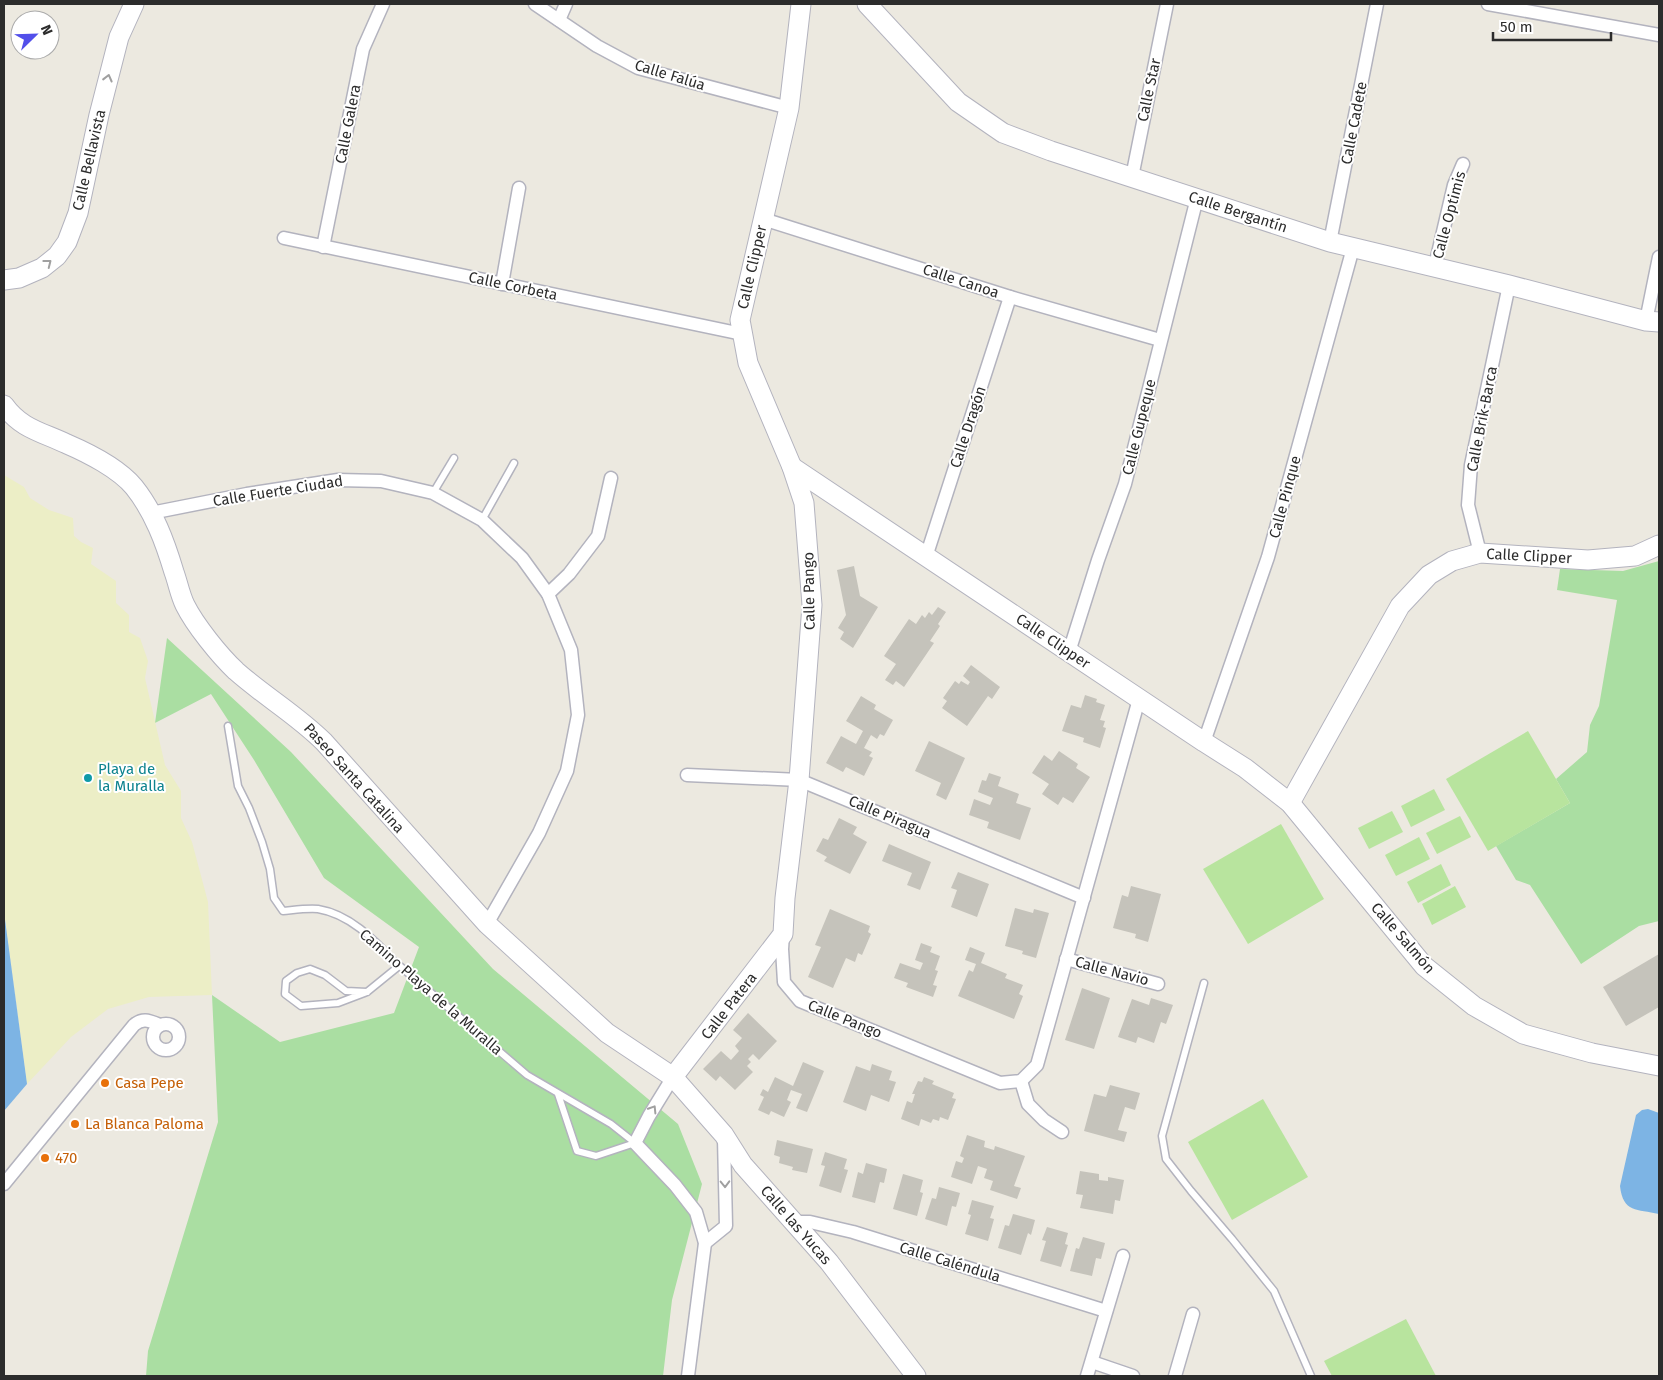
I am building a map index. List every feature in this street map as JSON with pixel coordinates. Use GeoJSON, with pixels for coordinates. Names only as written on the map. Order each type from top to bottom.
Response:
{"type":"FeatureCollection","features":[{"type":"Feature","properties":{"kind":"street","name":"Calle Bellavista"},"geometry":{"type":"LineString","coordinates":[[4,280],[19,278],[42,268],[56,256],[67,242],[78,213],[99,115],[119,37],[134,4]]}},
{"type":"Feature","properties":{"kind":"street","name":"Calle Galera"},"geometry":{"type":"LineString","coordinates":[[323,246],[363,49],[383,4]]}},
{"type":"Feature","properties":{"kind":"street","name":"Calle Falúa"},"geometry":{"type":"LineString","coordinates":[[535,4],[597,46],[638,68],[789,108]]}},
{"type":"Feature","properties":{"kind":"street"},"geometry":{"type":"LineString","coordinates":[[559,20],[566,4]]}},
{"type":"Feature","properties":{"kind":"street","name":"Calle Clipper"},"geometry":{"type":"LineString","coordinates":[[802,4],[789,108],[740,320],[748,363],[792,467],[1245,768],[1290,803],[1400,606],[1429,575],[1452,562],[1480,554],[1588,560],[1634,556],[1659,546]]}},
{"type":"Feature","properties":{"kind":"street","name":"Calle Bergantín"},"geometry":{"type":"LineString","coordinates":[[867,4],[958,102],[1003,133],[1051,151],[1330,242],[1435,266],[1653,322]]}},
{"type":"Feature","properties":{"kind":"street","name":"Calle Star"},"geometry":{"type":"LineString","coordinates":[[1132,177],[1167,4]]}},
{"type":"Feature","properties":{"kind":"street","name":"Calle Cadete"},"geometry":{"type":"LineString","coordinates":[[1330,242],[1377,4]]}},
{"type":"Feature","properties":{"kind":"street"},"geometry":{"type":"LineString","coordinates":[[1488,4],[1659,35]]}},
{"type":"Feature","properties":{"kind":"street","name":"Calle Optimis"},"geometry":{"type":"LineString","coordinates":[[1435,266],[1454,185],[1463,164]]}},
{"type":"Feature","properties":{"kind":"street"},"geometry":{"type":"LineString","coordinates":[[502,284],[519,188]]}},
{"type":"Feature","properties":{"kind":"street","name":"Calle Gupeque"},"geometry":{"type":"LineString","coordinates":[[1069,652],[1098,560],[1125,484],[1197,198]]}},
{"type":"Feature","properties":{"kind":"street","name":"Calle Canoa"},"geometry":{"type":"LineString","coordinates":[[763,219],[1010,296],[1160,340]]}},
{"type":"Feature","properties":{"kind":"street","name":"Calle Corbeta"},"geometry":{"type":"LineString","coordinates":[[284,238],[742,334]]}},
{"type":"Feature","properties":{"kind":"street","name":"Calle Pinque"},"geometry":{"type":"LineString","coordinates":[[1204,742],[1268,557],[1353,248]]}},
{"type":"Feature","properties":{"kind":"street"},"geometry":{"type":"LineString","coordinates":[[1653,322],[1659,257]]}},
{"type":"Feature","properties":{"kind":"street","name":"Calle Brik-Barca"},"geometry":{"type":"LineString","coordinates":[[1480,554],[1468,505],[1472,465],[1509,285]]}},
{"type":"Feature","properties":{"kind":"street","name":"Calle Dragón"},"geometry":{"type":"LineString","coordinates":[[926,557],[1010,296]]}},
{"type":"Feature","properties":{"kind":"street","name":"Paseo Santa Catalina"},"geometry":{"type":"LineString","coordinates":[[4,405],[11,414],[28,428],[67,443],[105,463],[133,486],[151,514],[164,542],[185,604],[210,642],[235,670],[306,724],[324,742],[487,924],[606,1033],[673,1077]]}},
{"type":"Feature","properties":{"kind":"street","name":"Calle Pango"},"geometry":{"type":"LineString","coordinates":[[792,467],[804,503],[812,605],[799,780],[782,949],[784,982],[800,1001],[1000,1082],[1020,1081]]}},
{"type":"Feature","properties":{"kind":"street"},"geometry":{"type":"LineString","coordinates":[[548,594],[569,574],[598,536],[611,478]]}},
{"type":"Feature","properties":{"kind":"street","name":"Calle Fuerte Ciudad"},"geometry":{"type":"LineString","coordinates":[[151,514],[247,494],[338,480],[381,480],[433,493],[482,520],[522,558],[548,594],[571,650],[578,715],[567,771],[539,833],[487,924]]}},
{"type":"Feature","properties":{"kind":"street"},"geometry":{"type":"LineString","coordinates":[[1062,1132],[1044,1120],[1028,1104],[1020,1081],[1037,1065],[1139,699]]}},
{"type":"Feature","properties":{"kind":"street","name":"Calle Piragua"},"geometry":{"type":"LineString","coordinates":[[687,775],[799,780],[1084,898]]}},
{"type":"Feature","properties":{"kind":"street","name":"Calle Salmón"},"geometry":{"type":"LineString","coordinates":[[1290,803],[1424,966],[1474,1006],[1523,1034],[1592,1053],[1659,1066]]}},
{"type":"Feature","properties":{"kind":"street","name":"Calle Patera"},"geometry":{"type":"LineString","coordinates":[[673,1077],[784,934]]}},
{"type":"Feature","properties":{"kind":"street","name":"Calle Navio"},"geometry":{"type":"LineString","coordinates":[[1066,959],[1158,984]]}},
{"type":"Feature","properties":{"kind":"street"},"geometry":{"type":"LineString","coordinates":[[4,1184],[134,1025],[138,1021],[148,1020],[160,1025]]}},
{"type":"Feature","properties":{"kind":"street"},"geometry":{"type":"LineString","coordinates":[[635,1143],[673,1077]]}},
{"type":"Feature","properties":{"kind":"street","name":"Calle las Yucas"},"geometry":{"type":"LineString","coordinates":[[673,1077],[724,1135],[743,1165],[829,1262],[916,1376]]}},
{"type":"Feature","properties":{"kind":"street"},"geometry":{"type":"LineString","coordinates":[[705,1243],[726,1226],[724,1135]]}},
{"type":"Feature","properties":{"kind":"street","name":"Camino Playa de la Muralla"},"geometry":{"type":"LineString","coordinates":[[635,1143],[675,1185],[696,1212],[705,1243],[688,1376]]}},
{"type":"Feature","properties":{"kind":"street","name":"Calle Caléndula"},"geometry":{"type":"LineString","coordinates":[[792,1222],[810,1222],[853,1232],[1106,1311]]}},
{"type":"Feature","properties":{"kind":"street"},"geometry":{"type":"LineString","coordinates":[[1087,1376],[1123,1256]]}},
{"type":"Feature","properties":{"kind":"street"},"geometry":{"type":"LineString","coordinates":[[1175,1376],[1193,1314]]}},
{"type":"Feature","properties":{"kind":"street"},"geometry":{"type":"LineString","coordinates":[[1092,1362],[1133,1376]]}},
{"type":"Feature","properties":{"kind":"lane"},"geometry":{"type":"LineString","coordinates":[[433,493],[454,458]]}},
{"type":"Feature","properties":{"kind":"lane"},"geometry":{"type":"LineString","coordinates":[[482,520],[514,463]]}},
{"type":"Feature","properties":{"kind":"lane","name":"Camino Playa de la Muralla"},"geometry":{"type":"LineString","coordinates":[[228,726],[238,786],[262,842],[270,869],[274,898],[283,911],[317,909],[340,916],[376,941],[399,966],[526,1075],[611,1124],[635,1143]]}},
{"type":"Feature","properties":{"kind":"lane"},"geometry":{"type":"LineString","coordinates":[[367,992],[346,990],[325,975],[310,969],[297,973],[286,981],[285,994],[301,1006],[338,1003],[367,992],[399,966]]}},
{"type":"Feature","properties":{"kind":"lane"},"geometry":{"type":"LineString","coordinates":[[1204,983],[1162,1136],[1166,1159],[1190,1191],[1232,1238],[1274,1291],[1311,1376]]}},
{"type":"Feature","properties":{"kind":"lane"},"geometry":{"type":"LineString","coordinates":[[558,1094],[578,1150],[596,1156],[635,1143]]}},
{"type":"Feature","properties":{"kind":"green space"},"geometry":{"type":"Polygon","coordinates":[[[1659,561],[1659,921],[1639,926],[1581,964],[1530,885],[1516,880],[1496,846],[1570,803],[1556,779],[1587,752],[1590,725],[1599,706],[1617,600],[1557,590],[1560,569],[1623,571],[1659,561]]]}},
{"type":"Feature","properties":{"kind":"green space"},"geometry":{"type":"Polygon","coordinates":[[[167,638],[291,752],[493,969],[678,1124],[702,1184],[672,1300],[663,1376],[146,1376],[148,1351],[218,1122],[212,995],[280,1042],[394,1013],[419,947],[324,878],[254,760],[211,694],[155,723],[167,638]]]}},
{"type":"Feature","properties":{"kind":"green space"},"geometry":{"type":"Polygon","coordinates":[[[1528,731],[1570,803],[1488,851],[1446,779],[1528,731]]]}},
{"type":"Feature","properties":{"kind":"green space"},"geometry":{"type":"Polygon","coordinates":[[[1434,789],[1445,810],[1411,827],[1401,806],[1434,789]]]}},
{"type":"Feature","properties":{"kind":"green space"},"geometry":{"type":"Polygon","coordinates":[[[1392,811],[1403,832],[1369,849],[1358,828],[1392,811]]]}},
{"type":"Feature","properties":{"kind":"green space"},"geometry":{"type":"Polygon","coordinates":[[[1460,816],[1471,837],[1437,854],[1426,833],[1460,816]]]}},
{"type":"Feature","properties":{"kind":"green space"},"geometry":{"type":"Polygon","coordinates":[[[1281,824],[1324,899],[1248,944],[1203,869],[1281,824]]]}},
{"type":"Feature","properties":{"kind":"green space"},"geometry":{"type":"Polygon","coordinates":[[[1419,837],[1430,859],[1396,876],[1385,855],[1419,837]]]}},
{"type":"Feature","properties":{"kind":"green space"},"geometry":{"type":"Polygon","coordinates":[[[1441,864],[1451,885],[1418,903],[1407,882],[1441,864]]]}},
{"type":"Feature","properties":{"kind":"green space"},"geometry":{"type":"Polygon","coordinates":[[[1455,886],[1466,907],[1432,925],[1422,904],[1455,886]]]}},
{"type":"Feature","properties":{"kind":"green space"},"geometry":{"type":"Polygon","coordinates":[[[1263,1099],[1308,1177],[1232,1220],[1188,1142],[1263,1099]]]}},
{"type":"Feature","properties":{"kind":"green space"},"geometry":{"type":"Polygon","coordinates":[[[1406,1319],[1436,1376],[1332,1376],[1324,1361],[1406,1319]]]}},
{"type":"Feature","properties":{"kind":"sand","name":"Playa de la Muralla"},"geometry":{"type":"Polygon","coordinates":[[[4,475],[24,487],[30,498],[49,510],[73,518],[74,536],[93,548],[91,564],[116,581],[116,603],[129,615],[129,632],[140,638],[148,661],[145,678],[165,765],[181,791],[181,818],[192,842],[208,902],[212,995],[149,997],[108,1009],[71,1037],[27,1084],[4,912],[4,475]]]}},
{"type":"Feature","properties":{"kind":"water"},"geometry":{"type":"Polygon","coordinates":[[[4,912],[27,1084],[4,1111],[4,912]]]}},
{"type":"Feature","properties":{"kind":"water"},"geometry":{"type":"Polygon","coordinates":[[[1648,1109],[1659,1113],[1659,1214],[1632,1208],[1624,1201],[1620,1186],[1636,1115],[1642,1110],[1648,1109]]]}},
{"type":"Feature","properties":{"kind":"building"},"geometry":{"type":"Polygon","coordinates":[[[854,566],[860,596],[878,607],[853,648],[840,639],[844,632],[838,628],[846,615],[837,570],[854,566]]]}},
{"type":"Feature","properties":{"kind":"building"},"geometry":{"type":"Polygon","coordinates":[[[938,607],[946,612],[938,624],[940,626],[930,641],[934,643],[904,687],[896,681],[893,685],[885,680],[896,664],[884,656],[909,619],[916,624],[922,615],[925,618],[929,612],[932,615],[938,607]]]}},
{"type":"Feature","properties":{"kind":"building"},"geometry":{"type":"Polygon","coordinates":[[[971,665],[1000,687],[992,699],[988,696],[967,726],[942,708],[947,701],[943,698],[955,681],[959,684],[961,681],[968,685],[970,682],[963,676],[971,665]]]}},
{"type":"Feature","properties":{"kind":"building"},"geometry":{"type":"Polygon","coordinates":[[[1085,695],[1097,699],[1096,702],[1105,705],[1100,720],[1105,721],[1103,727],[1106,728],[1100,748],[1083,742],[1084,738],[1062,731],[1071,705],[1081,708],[1085,695]]]}},
{"type":"Feature","properties":{"kind":"building"},"geometry":{"type":"Polygon","coordinates":[[[861,696],[876,705],[874,709],[893,720],[884,736],[880,734],[877,739],[871,735],[864,748],[872,752],[869,756],[873,758],[864,776],[846,767],[843,772],[826,763],[841,736],[856,744],[863,731],[846,721],[861,696]]]}},
{"type":"Feature","properties":{"kind":"building"},"geometry":{"type":"Polygon","coordinates":[[[929,741],[965,758],[946,800],[936,795],[941,783],[915,771],[929,741]]]}},
{"type":"Feature","properties":{"kind":"building"},"geometry":{"type":"Polygon","coordinates":[[[1059,751],[1078,764],[1076,768],[1090,777],[1073,803],[1063,797],[1058,805],[1042,794],[1049,784],[1032,773],[1044,755],[1052,761],[1059,751]]]}},
{"type":"Feature","properties":{"kind":"building"},"geometry":{"type":"Polygon","coordinates":[[[989,773],[1001,777],[998,786],[1019,794],[1016,803],[1031,808],[1020,840],[987,828],[989,822],[969,815],[974,799],[990,805],[993,798],[978,792],[982,780],[986,781],[989,773]]]}},
{"type":"Feature","properties":{"kind":"building"},"geometry":{"type":"Polygon","coordinates":[[[839,818],[857,827],[853,834],[867,842],[850,874],[824,861],[827,857],[816,851],[823,838],[828,840],[839,818]]]}},
{"type":"Feature","properties":{"kind":"building"},"geometry":{"type":"Polygon","coordinates":[[[889,844],[931,862],[920,890],[907,885],[912,873],[882,861],[889,844]]]}},
{"type":"Feature","properties":{"kind":"building"},"geometry":{"type":"Polygon","coordinates":[[[958,872],[989,884],[977,917],[951,907],[957,890],[951,888],[958,872]]]}},
{"type":"Feature","properties":{"kind":"building"},"geometry":{"type":"Polygon","coordinates":[[[1131,886],[1161,894],[1148,942],[1135,938],[1136,934],[1113,928],[1122,895],[1128,897],[1131,886]]]}},
{"type":"Feature","properties":{"kind":"building"},"geometry":{"type":"Polygon","coordinates":[[[1015,908],[1033,913],[1034,909],[1049,913],[1036,958],[1022,954],[1023,951],[1005,946],[1015,908]]]}},
{"type":"Feature","properties":{"kind":"building"},"geometry":{"type":"Polygon","coordinates":[[[830,909],[870,926],[868,932],[871,934],[862,955],[858,953],[855,962],[846,958],[833,988],[808,977],[821,947],[815,945],[830,909]]]}},
{"type":"Feature","properties":{"kind":"building"},"geometry":{"type":"Polygon","coordinates":[[[921,943],[932,947],[930,952],[940,956],[935,970],[938,971],[933,985],[937,986],[933,997],[906,987],[908,983],[894,978],[900,963],[920,970],[923,963],[915,960],[921,943]]]}},
{"type":"Feature","properties":{"kind":"building"},"geometry":{"type":"Polygon","coordinates":[[[970,947],[985,953],[981,963],[1007,974],[1005,978],[1023,985],[1019,994],[1023,996],[1014,1019],[958,996],[969,970],[973,972],[976,964],[965,960],[970,947]]]}},
{"type":"Feature","properties":{"kind":"building"},"geometry":{"type":"Polygon","coordinates":[[[1659,954],[1659,1007],[1626,1026],[1603,987],[1659,954]]]}},
{"type":"Feature","properties":{"kind":"building"},"geometry":{"type":"Polygon","coordinates":[[[1082,988],[1110,998],[1094,1049],[1065,1040],[1082,988]]]}},
{"type":"Feature","properties":{"kind":"building"},"geometry":{"type":"Polygon","coordinates":[[[1151,998],[1173,1005],[1166,1024],[1161,1022],[1154,1043],[1138,1037],[1136,1043],[1118,1037],[1132,999],[1149,1005],[1151,998]]]}},
{"type":"Feature","properties":{"kind":"building"},"geometry":{"type":"Polygon","coordinates":[[[748,1013],[777,1041],[759,1060],[753,1054],[748,1059],[751,1062],[747,1066],[753,1072],[735,1090],[720,1076],[716,1081],[703,1069],[721,1051],[731,1060],[739,1051],[735,1046],[742,1038],[733,1030],[748,1013]]]}},
{"type":"Feature","properties":{"kind":"building"},"geometry":{"type":"Polygon","coordinates":[[[803,1062],[824,1071],[807,1112],[796,1108],[802,1094],[791,1090],[787,1100],[791,1102],[784,1117],[771,1111],[769,1115],[758,1110],[764,1097],[760,1095],[763,1089],[768,1092],[775,1077],[793,1086],[803,1062]]]}},
{"type":"Feature","properties":{"kind":"building"},"geometry":{"type":"Polygon","coordinates":[[[872,1064],[892,1071],[889,1080],[896,1082],[889,1102],[871,1095],[866,1111],[843,1102],[856,1066],[870,1071],[872,1064]]]}},
{"type":"Feature","properties":{"kind":"building"},"geometry":{"type":"Polygon","coordinates":[[[924,1077],[934,1081],[932,1084],[954,1093],[952,1098],[956,1099],[948,1120],[940,1117],[939,1121],[933,1119],[931,1123],[921,1119],[919,1126],[901,1119],[907,1101],[912,1103],[915,1094],[912,1094],[918,1081],[922,1082],[924,1077]]]}},
{"type":"Feature","properties":{"kind":"building"},"geometry":{"type":"Polygon","coordinates":[[[1110,1085],[1140,1093],[1135,1110],[1125,1107],[1118,1130],[1127,1132],[1124,1142],[1084,1131],[1094,1094],[1106,1097],[1110,1085]]]}},
{"type":"Feature","properties":{"kind":"building"},"geometry":{"type":"Polygon","coordinates":[[[967,1135],[985,1141],[984,1147],[994,1150],[995,1146],[1025,1156],[1014,1186],[1021,1188],[1017,1199],[990,1190],[993,1181],[984,1178],[987,1169],[978,1166],[972,1184],[951,1177],[956,1161],[962,1163],[964,1158],[960,1156],[967,1135]]]}},
{"type":"Feature","properties":{"kind":"building"},"geometry":{"type":"Polygon","coordinates":[[[777,1140],[813,1149],[807,1173],[792,1170],[793,1167],[779,1163],[780,1157],[774,1155],[777,1140]]]}},
{"type":"Feature","properties":{"kind":"building"},"geometry":{"type":"Polygon","coordinates":[[[825,1152],[847,1159],[844,1169],[848,1170],[841,1193],[819,1186],[825,1166],[821,1165],[825,1152]]]}},
{"type":"Feature","properties":{"kind":"building"},"geometry":{"type":"Polygon","coordinates":[[[866,1163],[887,1169],[884,1183],[880,1182],[875,1203],[852,1197],[858,1172],[863,1174],[866,1163]]]}},
{"type":"Feature","properties":{"kind":"building"},"geometry":{"type":"Polygon","coordinates":[[[1080,1171],[1099,1174],[1099,1180],[1108,1181],[1108,1177],[1124,1180],[1120,1201],[1115,1200],[1113,1214],[1080,1208],[1083,1195],[1076,1194],[1080,1171]]]}},
{"type":"Feature","properties":{"kind":"building"},"geometry":{"type":"Polygon","coordinates":[[[903,1174],[923,1180],[920,1192],[923,1193],[917,1216],[893,1209],[903,1174]]]}},
{"type":"Feature","properties":{"kind":"building"},"geometry":{"type":"Polygon","coordinates":[[[939,1187],[960,1193],[956,1207],[952,1206],[947,1226],[925,1219],[932,1198],[936,1199],[939,1187]]]}},
{"type":"Feature","properties":{"kind":"building"},"geometry":{"type":"Polygon","coordinates":[[[972,1200],[994,1206],[990,1218],[994,1219],[988,1241],[965,1234],[971,1215],[968,1214],[972,1200]]]}},
{"type":"Feature","properties":{"kind":"building"},"geometry":{"type":"Polygon","coordinates":[[[1013,1214],[1035,1220],[1031,1235],[1028,1233],[1021,1255],[998,1248],[1005,1225],[1009,1226],[1013,1214]]]}},
{"type":"Feature","properties":{"kind":"building"},"geometry":{"type":"Polygon","coordinates":[[[1047,1227],[1068,1233],[1065,1244],[1068,1245],[1061,1267],[1040,1261],[1046,1241],[1042,1240],[1047,1227]]]}},
{"type":"Feature","properties":{"kind":"building"},"geometry":{"type":"Polygon","coordinates":[[[1083,1237],[1105,1243],[1101,1259],[1096,1258],[1092,1276],[1070,1271],[1076,1248],[1079,1249],[1083,1237]]]}},
{"type":"Feature","properties":{"kind":"place","name":"Playa de la Muralla"},"geometry":{"type":"Point","coordinates":[88,778]}},
{"type":"Feature","properties":{"kind":"place","name":"Casa Pepe"},"geometry":{"type":"Point","coordinates":[105,1083]}},
{"type":"Feature","properties":{"kind":"place","name":"La Blanca Paloma"},"geometry":{"type":"Point","coordinates":[75,1124]}},
{"type":"Feature","properties":{"kind":"place","name":"470"},"geometry":{"type":"Point","coordinates":[45,1158]}}]}
